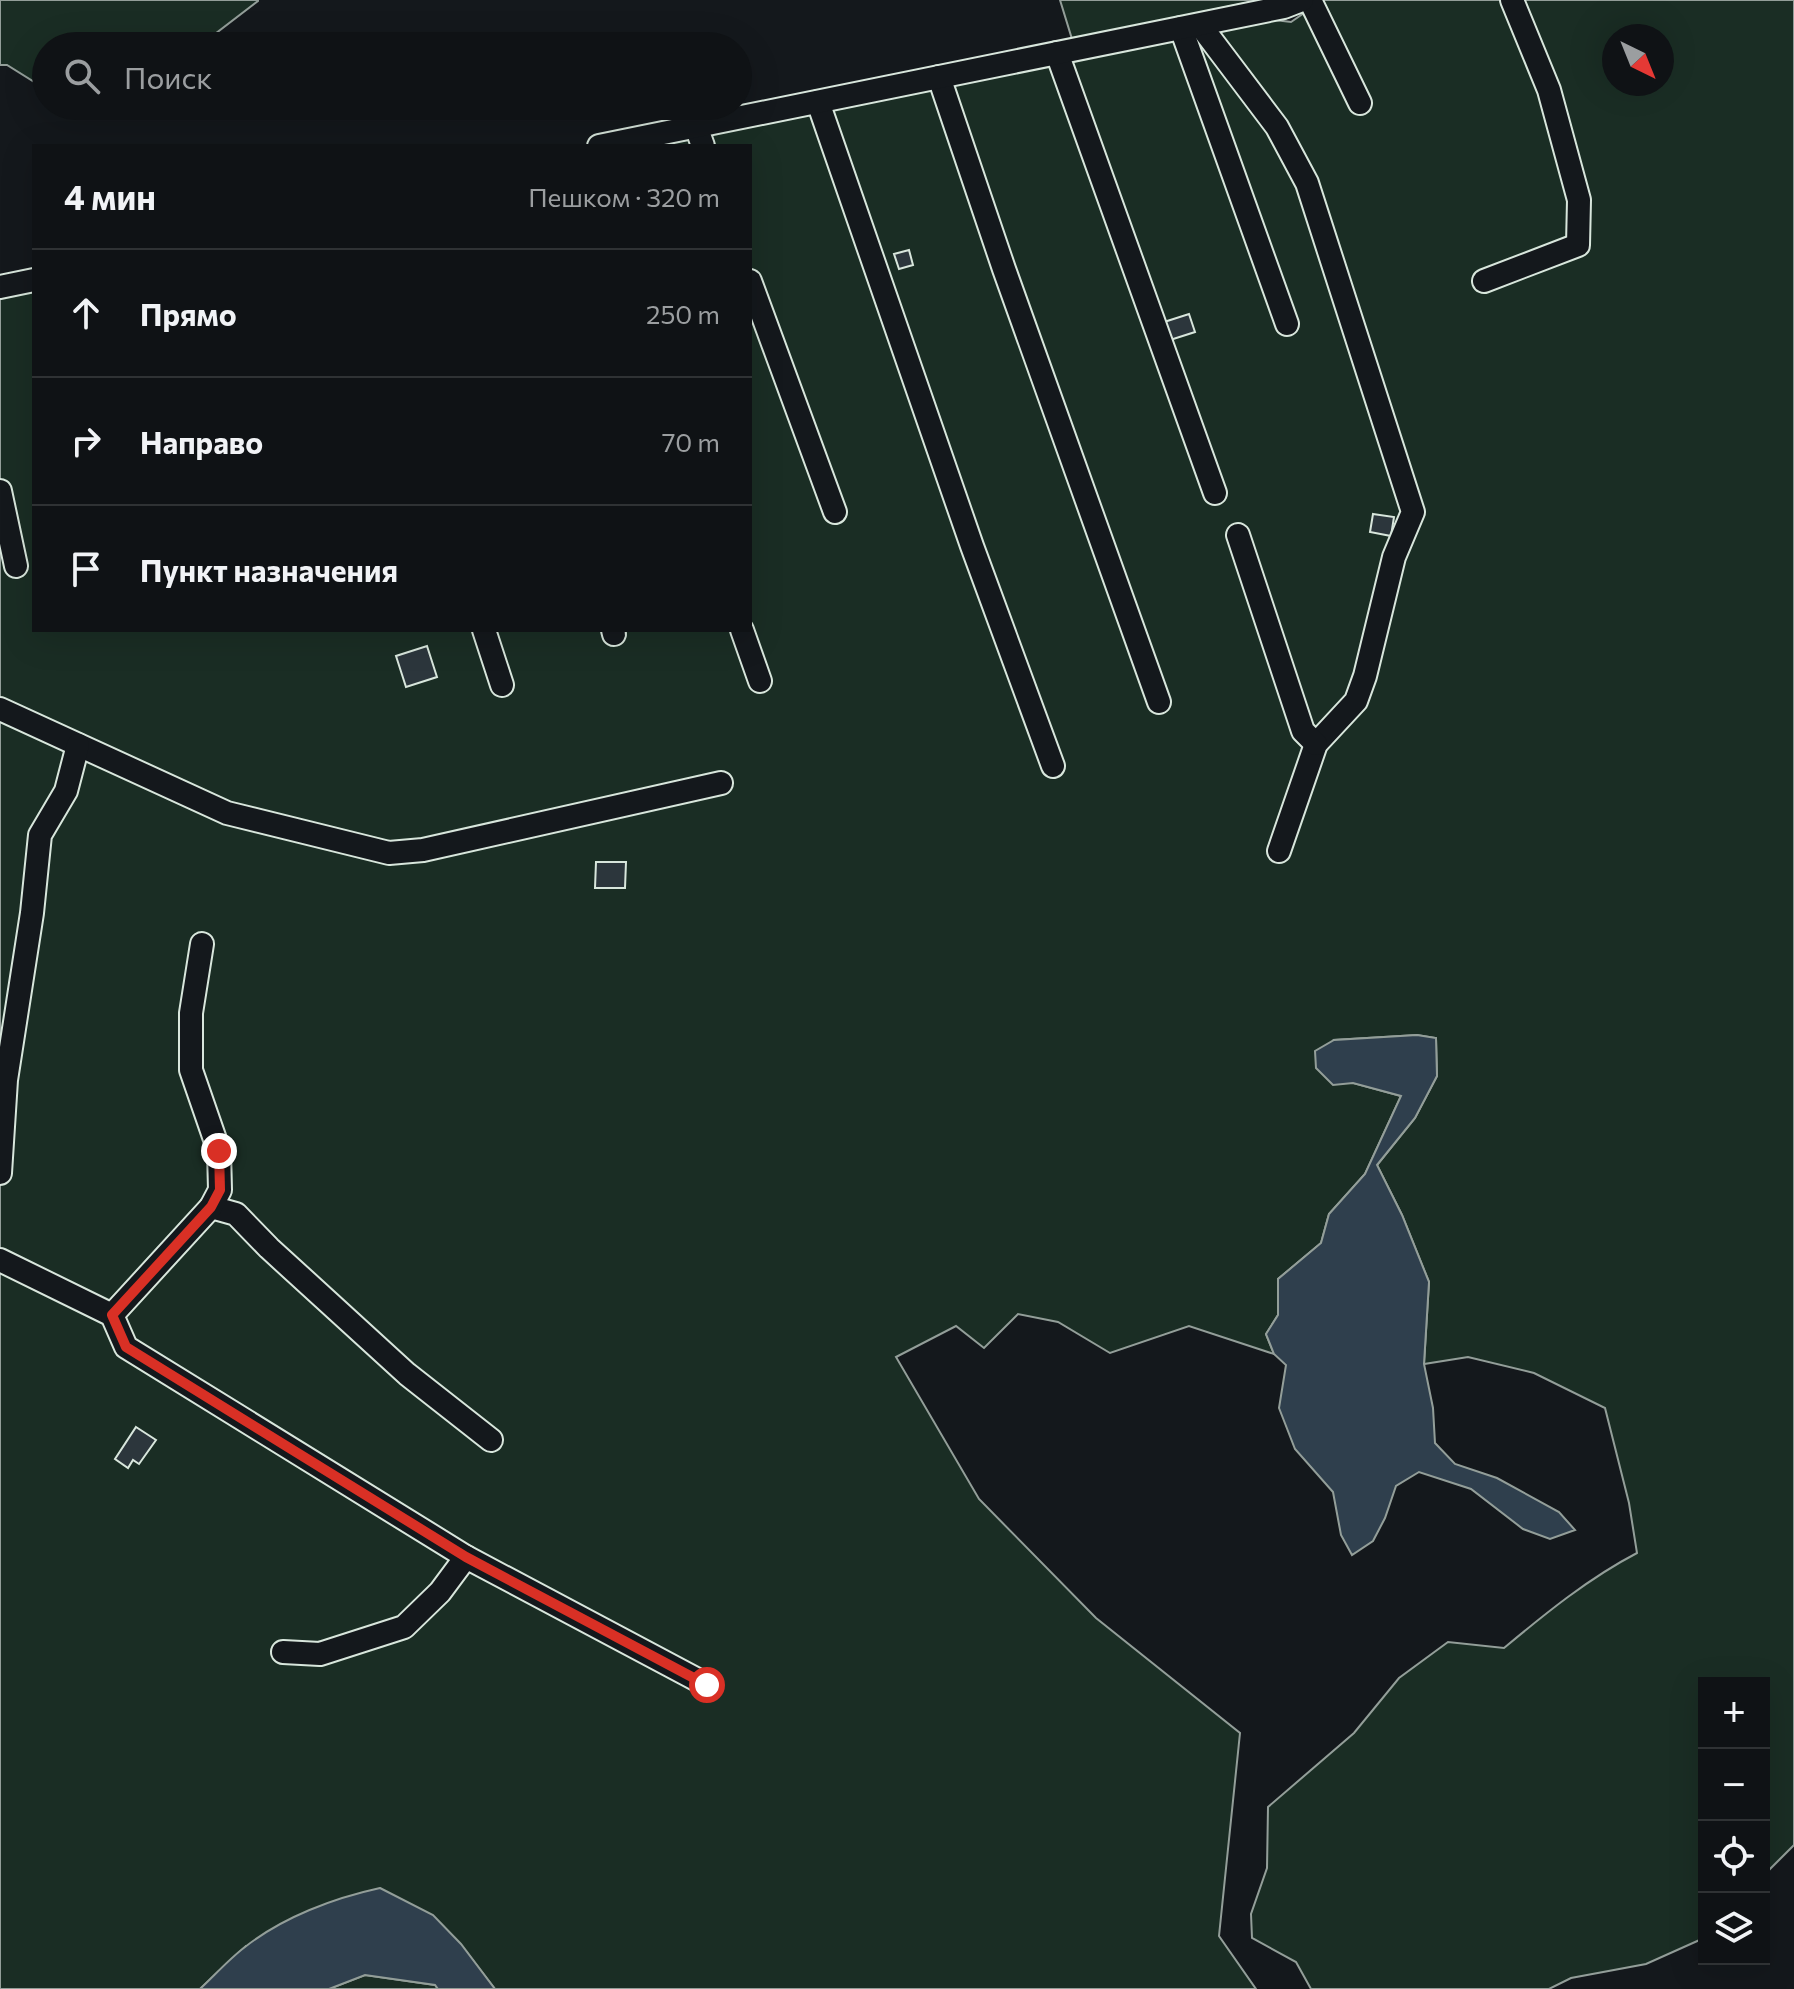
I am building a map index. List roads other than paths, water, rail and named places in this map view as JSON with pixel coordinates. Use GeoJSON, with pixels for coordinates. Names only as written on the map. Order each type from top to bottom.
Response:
{"type":"FeatureCollection","features":[{"type":"Feature","properties":{"kind":"street"},"geometry":{"type":"LineString","coordinates":[[619,144],[699,136],[818,102],[1284,7],[1302,0]]}},
{"type":"Feature","properties":{"kind":"street"},"geometry":{"type":"LineString","coordinates":[[1310,0],[1360,103]]}},
{"type":"Feature","properties":{"kind":"street"},"geometry":{"type":"LineString","coordinates":[[1484,281],[1578,245],[1579,200],[1549,90],[1512,0]]}},
{"type":"Feature","properties":{"kind":"street"},"geometry":{"type":"LineString","coordinates":[[1190,26],[1287,324]]}},
{"type":"Feature","properties":{"kind":"street"},"geometry":{"type":"LineString","coordinates":[[1190,26],[1277,127],[1307,183],[1413,512],[1394,557],[1356,701],[1316,744],[1279,851]]}},
{"type":"Feature","properties":{"kind":"street"},"geometry":{"type":"LineString","coordinates":[[1057,53],[1215,493]]}},
{"type":"Feature","properties":{"kind":"street"},"geometry":{"type":"LineString","coordinates":[[939,77],[1004,269],[1159,702]]}},
{"type":"Feature","properties":{"kind":"street"},"geometry":{"type":"LineString","coordinates":[[818,102],[967,531],[1053,766]]}},
{"type":"Feature","properties":{"kind":"street"},"geometry":{"type":"LineString","coordinates":[[0,287],[32,280]]}},
{"type":"Feature","properties":{"kind":"street"},"geometry":{"type":"LineString","coordinates":[[752,286],[835,512]]}},
{"type":"Feature","properties":{"kind":"street"},"geometry":{"type":"LineString","coordinates":[[0,491],[16,566]]}},
{"type":"Feature","properties":{"kind":"street"},"geometry":{"type":"LineString","coordinates":[[1238,535],[1303,731],[1316,744]]}},
{"type":"Feature","properties":{"kind":"street"},"geometry":{"type":"LineString","coordinates":[[485,632],[502,685]]}},
{"type":"Feature","properties":{"kind":"street"},"geometry":{"type":"LineString","coordinates":[[743,632],[760,681]]}},
{"type":"Feature","properties":{"kind":"street"},"geometry":{"type":"LineString","coordinates":[[0,709],[227,813],[389,853],[423,850],[721,783]]}},
{"type":"Feature","properties":{"kind":"street"},"geometry":{"type":"LineString","coordinates":[[0,1173],[6,1080],[32,913],[40,835],[66,791],[78,745]]}},
{"type":"Feature","properties":{"kind":"street"},"geometry":{"type":"LineString","coordinates":[[112,1315],[211,1207],[220,1190],[219,1151],[191,1070],[191,1013],[202,944]]}},
{"type":"Feature","properties":{"kind":"street"},"geometry":{"type":"LineString","coordinates":[[211,1207],[236,1214],[407,1374],[491,1440]]}},
{"type":"Feature","properties":{"kind":"street"},"geometry":{"type":"LineString","coordinates":[[0,1260],[112,1315],[126,1347],[466,1557],[707,1685]]}},
{"type":"Feature","properties":{"kind":"street"},"geometry":{"type":"LineString","coordinates":[[283,1652],[320,1654],[404,1627],[440,1592],[466,1557]]}},
{"type":"Feature","properties":{"kind":"water"},"geometry":{"type":"Polygon","coordinates":[[[1417,1035],[1436,1038],[1437,1076],[1415,1118],[1377,1165],[1402,1215],[1429,1282],[1424,1364],[1433,1408],[1435,1443],[1455,1464],[1497,1478],[1559,1512],[1575,1530],[1550,1539],[1523,1529],[1471,1489],[1419,1472],[1396,1486],[1373,1541],[1352,1555],[1341,1535],[1333,1492],[1295,1449],[1279,1408],[1286,1365],[1274,1354],[1266,1334],[1278,1315],[1278,1279],[1321,1243],[1329,1214],[1365,1174],[1401,1096],[1353,1083],[1333,1085],[1316,1068],[1315,1051],[1334,1040],[1417,1035]]]}},
{"type":"Feature","properties":{"kind":"water"},"geometry":{"type":"Polygon","coordinates":[[[380,1888],[433,1915],[461,1944],[495,1989],[438,1989],[435,1985],[365,1975],[329,1989],[200,1989],[239,1952],[292,1918],[327,1903],[380,1888]]]}}]}
